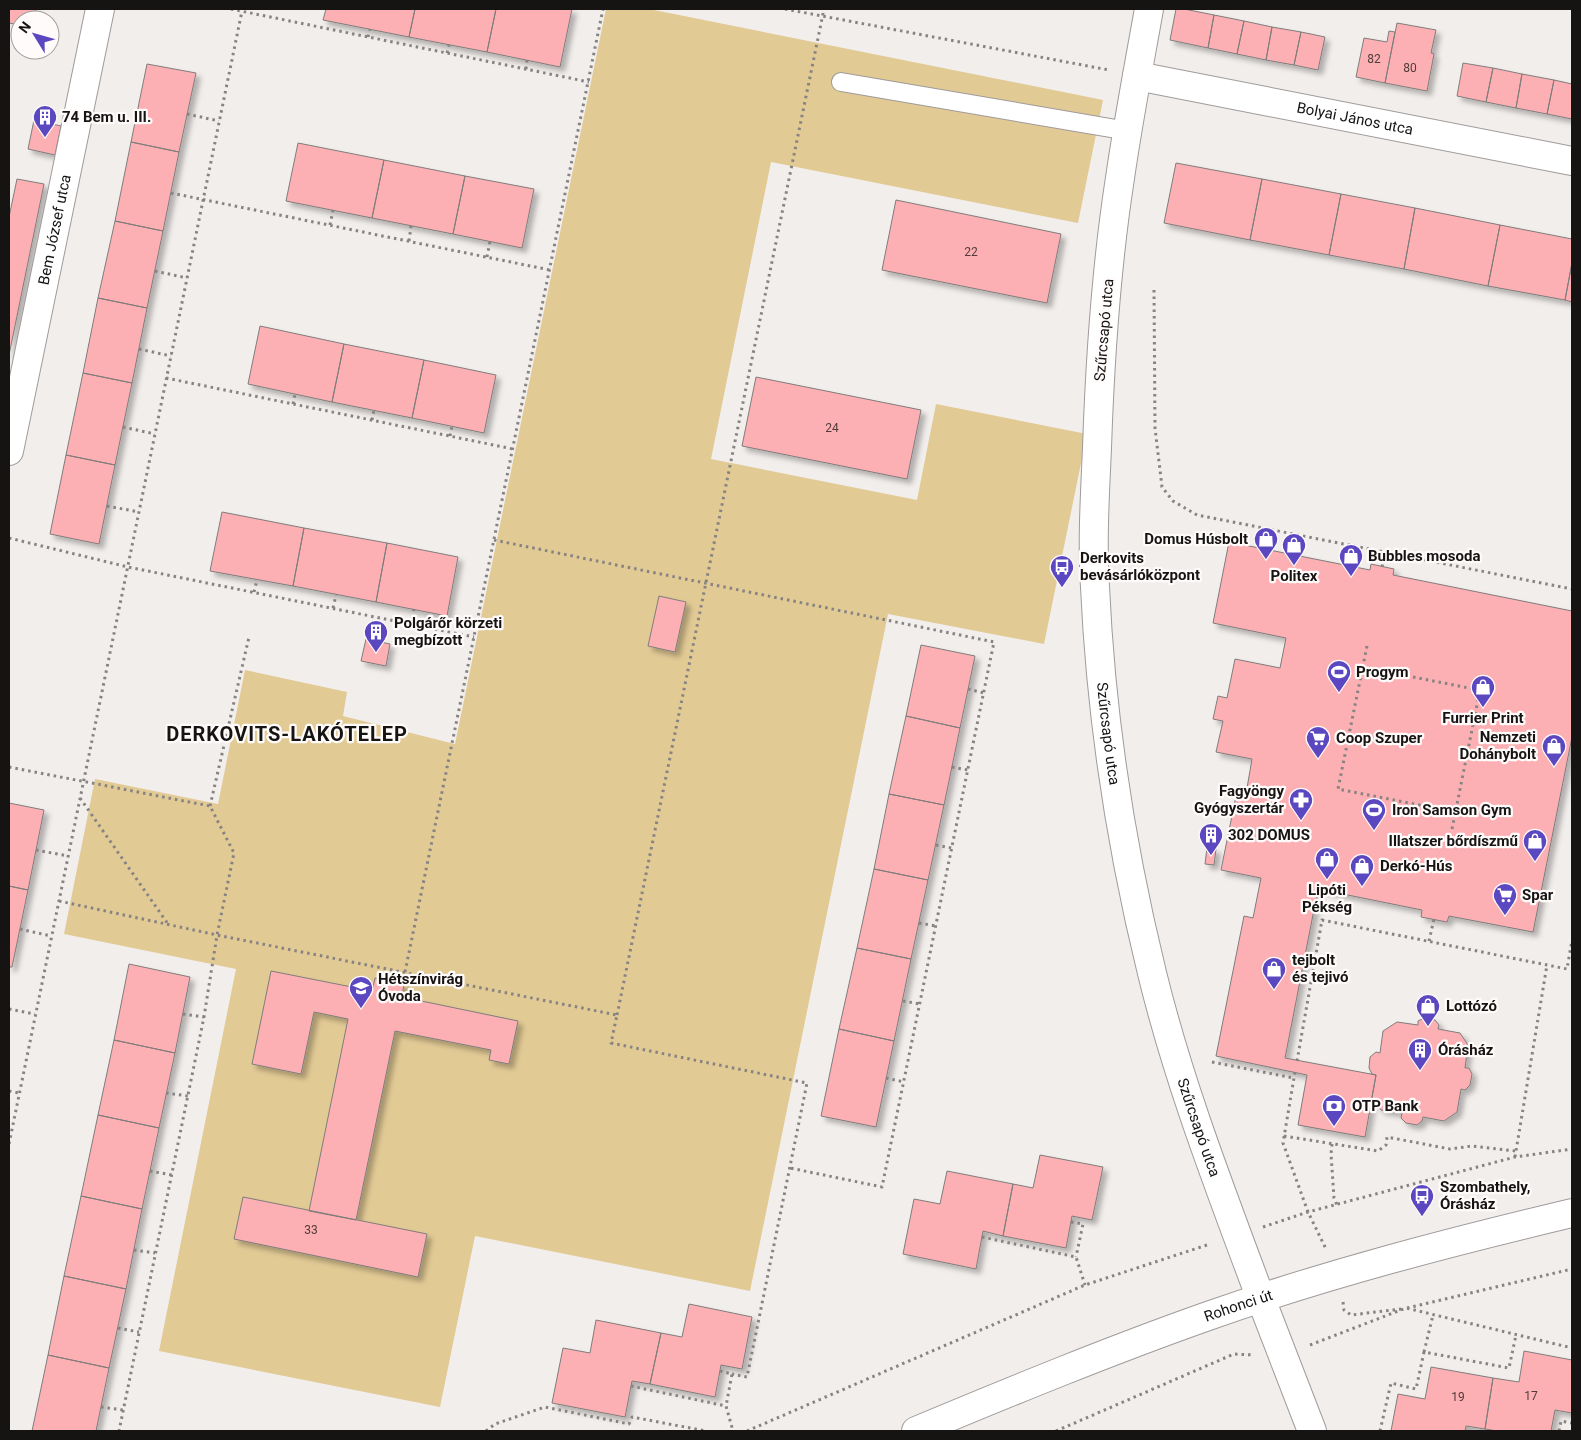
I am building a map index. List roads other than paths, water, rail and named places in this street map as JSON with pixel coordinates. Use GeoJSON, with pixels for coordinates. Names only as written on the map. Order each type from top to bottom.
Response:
{"type":"FeatureCollection","features":[{"type":"Feature","properties":{"kind":"street","name":"Bem József utca"},"geometry":{"type":"LineString","coordinates":[[9,451],[100,9]]}},
{"type":"Feature","properties":{"kind":"street","name":"Szűrcsapó utca"},"geometry":{"type":"LineString","coordinates":[[1149,9],[1120,180],[1109,271],[1100,379],[1094,585],[1100,659],[1125,846],[1152,973],[1180,1075],[1214,1173],[1312,1431]]}},
{"type":"Feature","properties":{"kind":"street","name":"Bolyai János utca"},"geometry":{"type":"LineString","coordinates":[[1138,76],[1572,161]]}},
{"type":"Feature","properties":{"kind":"street","name":"Rohonci út"},"geometry":{"type":"LineString","coordinates":[[916,1431],[1017,1389],[1208,1316],[1338,1274],[1425,1249],[1572,1213]]}},
{"type":"Feature","properties":{"kind":"lane"},"geometry":{"type":"LineString","coordinates":[[841,82],[1128,131]]}},
{"type":"Feature","properties":{"kind":"place","name":"74 Bem u. III."},"geometry":{"type":"Point","coordinates":[45,138]}},
{"type":"Feature","properties":{"kind":"place","name":"Domus Húsbolt"},"geometry":{"type":"Point","coordinates":[1266,560]}},
{"type":"Feature","properties":{"kind":"place","name":"Politex"},"geometry":{"type":"Point","coordinates":[1294,566]}},
{"type":"Feature","properties":{"kind":"place","name":"Bubbles mosoda"},"geometry":{"type":"Point","coordinates":[1351,577]}},
{"type":"Feature","properties":{"kind":"place","name":"Derkovits bevásárlóközpont"},"geometry":{"type":"Point","coordinates":[1062,588]}},
{"type":"Feature","properties":{"kind":"place","name":"Polgárőr körzeti megbízott"},"geometry":{"type":"Point","coordinates":[376,653]}},
{"type":"Feature","properties":{"kind":"place","name":"Progym"},"geometry":{"type":"Point","coordinates":[1339,693]}},
{"type":"Feature","properties":{"kind":"place","name":"Furrier Print"},"geometry":{"type":"Point","coordinates":[1483,708]}},
{"type":"Feature","properties":{"kind":"place","name":"Coop Szuper"},"geometry":{"type":"Point","coordinates":[1318,759]}},
{"type":"Feature","properties":{"kind":"place","name":"Nemzeti Dohánybolt"},"geometry":{"type":"Point","coordinates":[1554,767]}},
{"type":"Feature","properties":{"kind":"place","name":"Fagyöngy Gyógyszertár"},"geometry":{"type":"Point","coordinates":[1301,821]}},
{"type":"Feature","properties":{"kind":"place","name":"Iron Samson Gym"},"geometry":{"type":"Point","coordinates":[1374,831]}},
{"type":"Feature","properties":{"kind":"place","name":"302 DOMUS"},"geometry":{"type":"Point","coordinates":[1211,856]}},
{"type":"Feature","properties":{"kind":"place","name":"Illatszer bőrdíszmű"},"geometry":{"type":"Point","coordinates":[1535,862]}},
{"type":"Feature","properties":{"kind":"place","name":"Lipóti Pékség"},"geometry":{"type":"Point","coordinates":[1327,880]}},
{"type":"Feature","properties":{"kind":"place","name":"Derkó-Hús"},"geometry":{"type":"Point","coordinates":[1362,887]}},
{"type":"Feature","properties":{"kind":"place","name":"Spar"},"geometry":{"type":"Point","coordinates":[1505,916]}},
{"type":"Feature","properties":{"kind":"place","name":"tejbolt és tejivó"},"geometry":{"type":"Point","coordinates":[1274,990]}},
{"type":"Feature","properties":{"kind":"place","name":"Hétszínvirág Óvoda"},"geometry":{"type":"Point","coordinates":[361,1009]}},
{"type":"Feature","properties":{"kind":"place","name":"Lottózó"},"geometry":{"type":"Point","coordinates":[1428,1027]}},
{"type":"Feature","properties":{"kind":"place","name":"Órásház"},"geometry":{"type":"Point","coordinates":[1420,1071]}},
{"type":"Feature","properties":{"kind":"place","name":"OTP Bank"},"geometry":{"type":"Point","coordinates":[1334,1127]}},
{"type":"Feature","properties":{"kind":"place","name":"Szombathely, Órásház"},"geometry":{"type":"Point","coordinates":[1422,1217]}},
{"type":"Feature","properties":{"kind":"district","name":"DERKOVITS-LAKÓTELEP"},"geometry":{"type":"Point","coordinates":[287,734]}}]}
